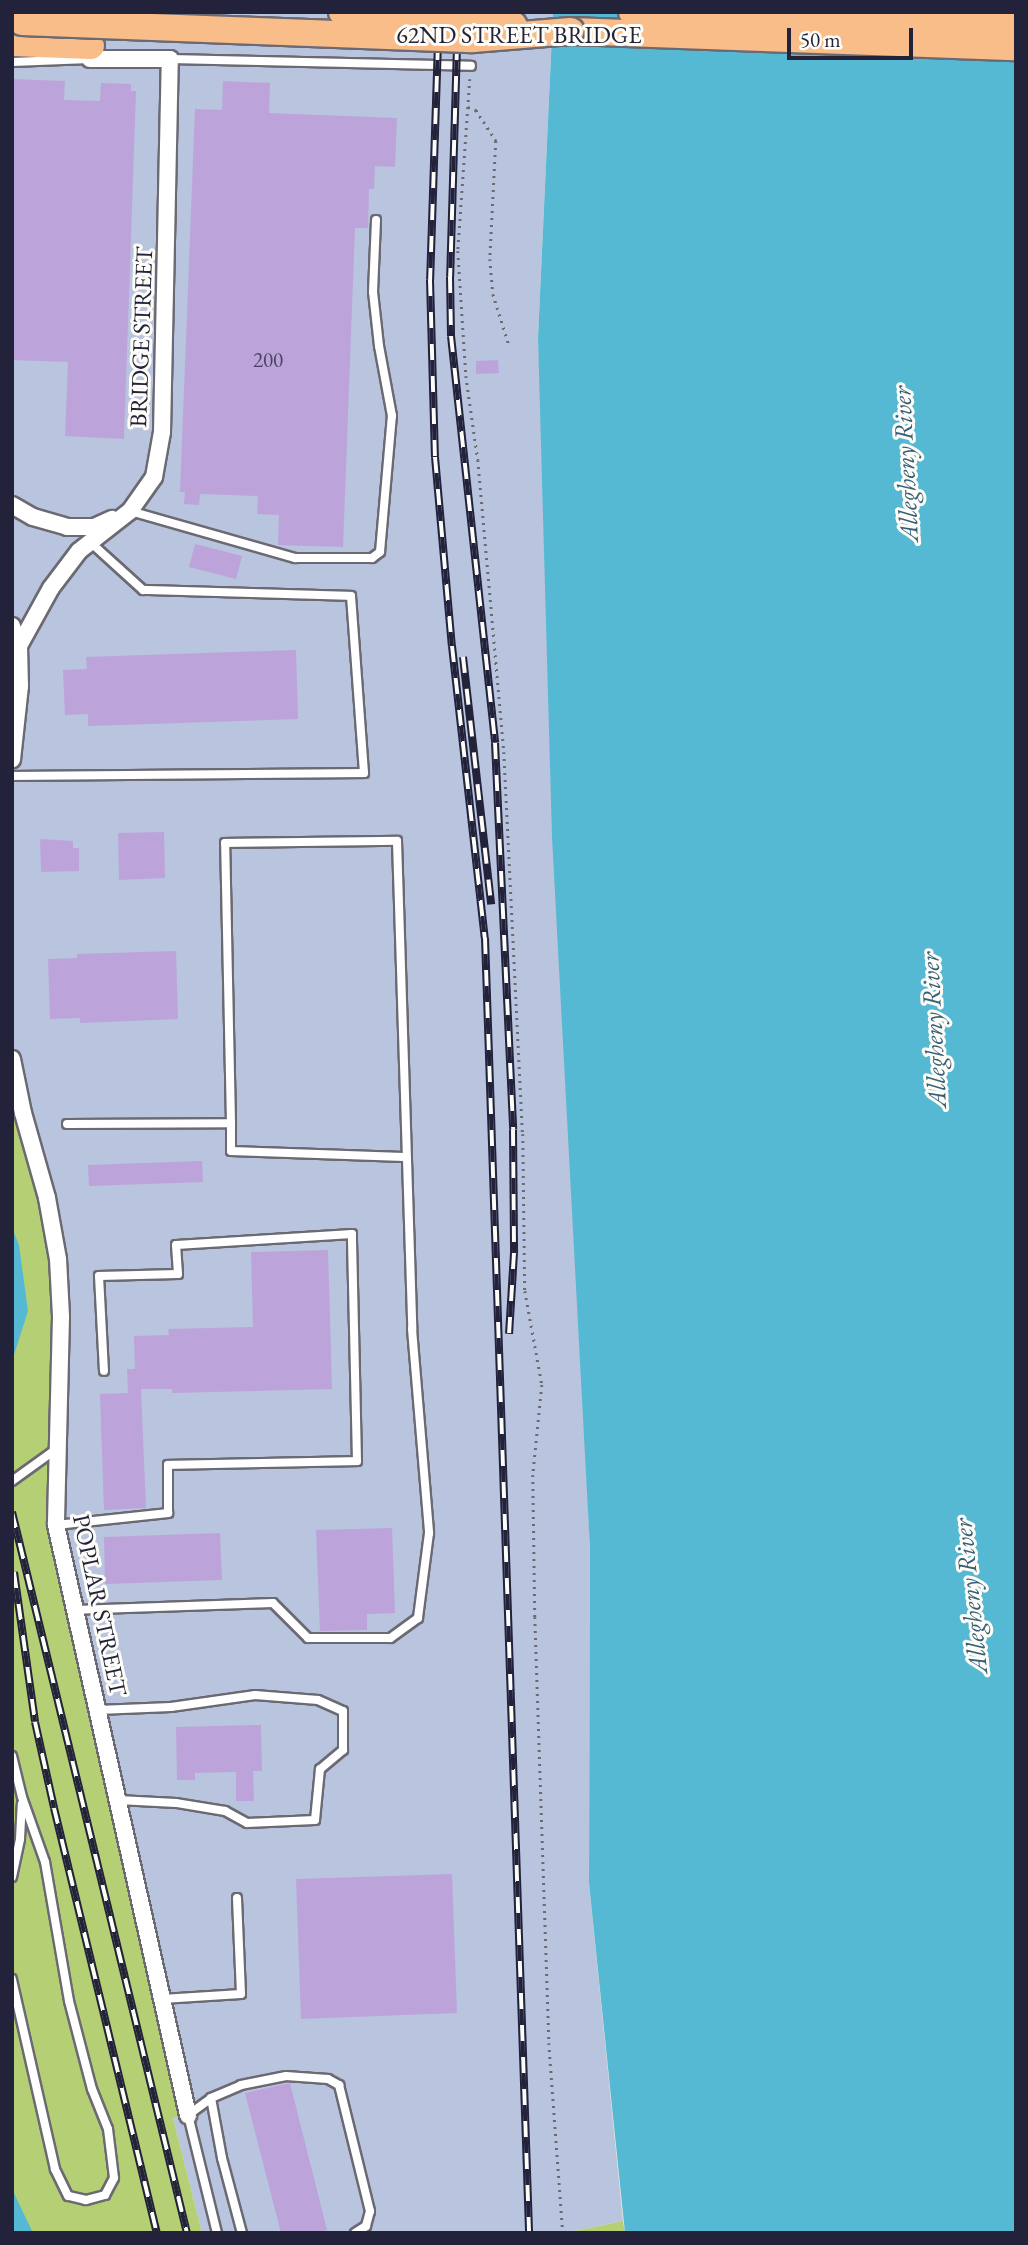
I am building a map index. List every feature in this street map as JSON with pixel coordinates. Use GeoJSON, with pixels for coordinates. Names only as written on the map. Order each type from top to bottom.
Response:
{"type":"FeatureCollection","features":[{"type":"Feature","properties":{"kind":"highway"},"geometry":{"type":"LineString","coordinates":[[342,12],[429,16],[571,31]]}},
{"type":"Feature","properties":{"kind":"highway"},"geometry":{"type":"LineString","coordinates":[[429,16],[530,12]]}},
{"type":"Feature","properties":{"kind":"highway","name":"62ND STREET BRIDGE"},"geometry":{"type":"LineString","coordinates":[[632,12],[1016,26]]}},
{"type":"Feature","properties":{"kind":"highway"},"geometry":{"type":"LineString","coordinates":[[15,29],[90,52]]}},
{"type":"Feature","properties":{"kind":"highway","name":"62ND STREET BRIDGE"},"geometry":{"type":"LineString","coordinates":[[15,29],[473,39],[571,31],[1016,47]]}},
{"type":"Feature","properties":{"kind":"street"},"geometry":{"type":"LineString","coordinates":[[90,52],[170,59]]}},
{"type":"Feature","properties":{"kind":"street","name":"BRIDGE STREET"},"geometry":{"type":"LineString","coordinates":[[19,646],[51,588],[79,551],[130,511],[154,477],[162,432],[170,59]]}},
{"type":"Feature","properties":{"kind":"street"},"geometry":{"type":"LineString","coordinates":[[12,505],[33,517],[67,527],[94,527],[130,511]]}},
{"type":"Feature","properties":{"kind":"street"},"geometry":{"type":"LineString","coordinates":[[12,626],[19,646],[20,687],[12,760]]}},
{"type":"Feature","properties":{"kind":"street","name":"POPLAR STREET"},"geometry":{"type":"LineString","coordinates":[[12,1059],[23,1113],[47,1198],[58,1259],[61,1317],[55,1450],[56,1525],[188,2115]]}},
{"type":"Feature","properties":{"kind":"lane"},"geometry":{"type":"LineString","coordinates":[[12,62],[90,52]]}},
{"type":"Feature","properties":{"kind":"lane"},"geometry":{"type":"LineString","coordinates":[[170,59],[471,66]]}},
{"type":"Feature","properties":{"kind":"lane"},"geometry":{"type":"LineString","coordinates":[[130,511],[295,558],[372,558],[380,552],[392,416],[379,346],[373,292],[376,220]]}},
{"type":"Feature","properties":{"kind":"lane"},"geometry":{"type":"LineString","coordinates":[[12,776],[364,773],[351,596],[143,590],[90,542]]}},
{"type":"Feature","properties":{"kind":"lane"},"geometry":{"type":"LineString","coordinates":[[76,1611],[273,1603],[308,1638],[390,1639],[418,1618],[429,1533],[412,1329],[404,1157],[397,841],[225,843],[232,1151],[404,1157]]}},
{"type":"Feature","properties":{"kind":"lane"},"geometry":{"type":"LineString","coordinates":[[67,1124],[231,1123]]}},
{"type":"Feature","properties":{"kind":"lane"},"geometry":{"type":"LineString","coordinates":[[56,1525],[168,1513],[168,1465],[356,1461],[352,1234],[176,1245],[178,1274],[99,1276],[104,1371]]}},
{"type":"Feature","properties":{"kind":"lane"},"geometry":{"type":"LineString","coordinates":[[12,1480],[55,1450]]}},
{"type":"Feature","properties":{"kind":"lane"},"geometry":{"type":"LineString","coordinates":[[98,1710],[171,1707],[255,1695],[318,1700],[344,1711],[343,1750],[320,1769],[315,1821],[247,1823],[225,1811],[176,1802],[118,1800]]}},
{"type":"Feature","properties":{"kind":"lane"},"geometry":{"type":"LineString","coordinates":[[12,1756],[22,1797],[44,1862],[69,2001],[92,2089],[108,2129],[114,2178],[105,2195],[86,2200],[68,2196],[55,2169],[12,1979]]}},
{"type":"Feature","properties":{"kind":"lane"},"geometry":{"type":"LineString","coordinates":[[12,1877],[20,1839],[22,1797]]}},
{"type":"Feature","properties":{"kind":"lane"},"geometry":{"type":"LineString","coordinates":[[162,1999],[241,1994],[237,1898]]}},
{"type":"Feature","properties":{"kind":"lane"},"geometry":{"type":"LineString","coordinates":[[217,2233],[188,2115],[211,2098],[241,2085],[286,2076],[328,2079],[339,2085],[370,2211],[366,2226],[355,2233]]}},
{"type":"Feature","properties":{"kind":"lane"},"geometry":{"type":"LineString","coordinates":[[211,2098],[222,2158],[242,2233]]}},
{"type":"Feature","properties":{"kind":"path"},"geometry":{"type":"LineString","coordinates":[[471,66],[458,251],[461,314],[499,686],[523,1134],[523,1251],[530,1325],[542,1385],[533,1475],[536,1617],[549,2043],[563,2233]]}},
{"type":"Feature","properties":{"kind":"path"},"geometry":{"type":"LineString","coordinates":[[468,107],[476,110],[496,141],[490,259],[493,294],[509,345]]}},
{"type":"Feature","properties":{"kind":"shaded area"},"geometry":{"type":"Polygon","coordinates":[[[12,12],[553,12],[538,338],[590,1549],[589,1883],[623,2221],[565,2233],[202,2233],[173,2118],[187,2115],[68,1632],[12,1109],[12,12]]]}},
{"type":"Feature","properties":{"kind":"green space"},"geometry":{"type":"Polygon","coordinates":[[[12,1059],[58,1259],[56,1525],[188,2115],[173,2118],[202,2233],[12,2233],[12,1059]]]}},
{"type":"Feature","properties":{"kind":"green space"},"geometry":{"type":"Polygon","coordinates":[[[623,2221],[625,2233],[565,2233],[623,2221]]]}},
{"type":"Feature","properties":{"kind":"water","name":"Allegheny River"},"geometry":{"type":"Polygon","coordinates":[[[553,12],[1016,12],[1016,2233],[625,2233],[589,1883],[590,1549],[552,837],[538,338],[553,12]]]}},
{"type":"Feature","properties":{"kind":"water"},"geometry":{"type":"Polygon","coordinates":[[[12,1228],[19,1245],[28,1311],[12,1361],[12,1228]]]}},
{"type":"Feature","properties":{"kind":"water"},"geometry":{"type":"Polygon","coordinates":[[[12,2189],[33,2233],[12,2233],[12,2189]]]}},
{"type":"Feature","properties":{"kind":"building"},"geometry":{"type":"Polygon","coordinates":[[[12,79],[65,81],[64,100],[100,101],[101,83],[131,84],[131,91],[136,91],[124,439],[65,436],[68,362],[12,360],[12,79]]]}},
{"type":"Feature","properties":{"kind":"building"},"geometry":{"type":"Polygon","coordinates":[[[223,81],[270,83],[269,113],[397,118],[395,167],[375,166],[374,189],[369,189],[368,228],[355,228],[343,547],[278,545],[279,515],[257,514],[258,496],[200,494],[199,505],[184,504],[185,492],[180,492],[195,109],[222,110],[223,81]]]}},
{"type":"Feature","properties":{"kind":"building"},"geometry":{"type":"Polygon","coordinates":[[[498,360],[499,373],[476,374],[476,361],[498,360]]]}},
{"type":"Feature","properties":{"kind":"building"},"geometry":{"type":"Polygon","coordinates":[[[195,544],[242,556],[236,579],[189,567],[195,544]]]}},
{"type":"Feature","properties":{"kind":"building"},"geometry":{"type":"Polygon","coordinates":[[[296,650],[298,719],[88,726],[88,714],[65,715],[63,670],[87,669],[86,657],[296,650]]]}},
{"type":"Feature","properties":{"kind":"building"},"geometry":{"type":"Polygon","coordinates":[[[164,832],[165,878],[119,880],[118,833],[164,832]]]}},
{"type":"Feature","properties":{"kind":"building"},"geometry":{"type":"Polygon","coordinates":[[[40,839],[73,841],[73,848],[79,848],[79,871],[41,872],[40,839]]]}},
{"type":"Feature","properties":{"kind":"building"},"geometry":{"type":"Polygon","coordinates":[[[176,951],[178,1019],[80,1023],[80,1018],[50,1019],[48,959],[77,958],[77,954],[176,951]]]}},
{"type":"Feature","properties":{"kind":"building"},"geometry":{"type":"Polygon","coordinates":[[[202,1161],[203,1182],[89,1186],[88,1165],[202,1161]]]}},
{"type":"Feature","properties":{"kind":"building"},"geometry":{"type":"Polygon","coordinates":[[[328,1250],[332,1389],[172,1393],[172,1389],[141,1389],[146,1508],[104,1510],[100,1394],[128,1393],[127,1369],[135,1369],[134,1336],[169,1335],[168,1329],[253,1327],[251,1252],[328,1250]]]}},
{"type":"Feature","properties":{"kind":"building"},"geometry":{"type":"Polygon","coordinates":[[[392,1528],[395,1613],[367,1614],[367,1630],[320,1631],[316,1530],[392,1528]]]}},
{"type":"Feature","properties":{"kind":"building"},"geometry":{"type":"Polygon","coordinates":[[[220,1533],[222,1580],[105,1584],[104,1537],[220,1533]]]}},
{"type":"Feature","properties":{"kind":"building"},"geometry":{"type":"Polygon","coordinates":[[[261,1725],[262,1771],[253,1771],[254,1801],[236,1801],[236,1772],[195,1773],[195,1780],[177,1780],[176,1727],[261,1725]]]}},
{"type":"Feature","properties":{"kind":"building"},"geometry":{"type":"Polygon","coordinates":[[[452,1874],[457,2013],[301,2019],[296,1879],[452,1874]]]}},
{"type":"Feature","properties":{"kind":"building"},"geometry":{"type":"Polygon","coordinates":[[[290,2083],[327,2230],[318,2233],[281,2233],[245,2093],[290,2083]]]}},
{"type":"Feature","properties":{"kind":"railway"},"geometry":{"type":"LineString","coordinates":[[439,12],[430,280],[435,457],[452,646],[485,938],[529,2233]]}},
{"type":"Feature","properties":{"kind":"railway"},"geometry":{"type":"LineString","coordinates":[[458,12],[450,277],[451,336],[495,743],[513,1130],[514,1253],[509,1334]]}},
{"type":"Feature","properties":{"kind":"railway"},"geometry":{"type":"LineString","coordinates":[[463,657],[491,904]]}},
{"type":"Feature","properties":{"kind":"railway"},"geometry":{"type":"LineString","coordinates":[[12,1512],[187,2233]]}},
{"type":"Feature","properties":{"kind":"railway"},"geometry":{"type":"LineString","coordinates":[[14,1572],[35,1722],[157,2233]]}}]}
